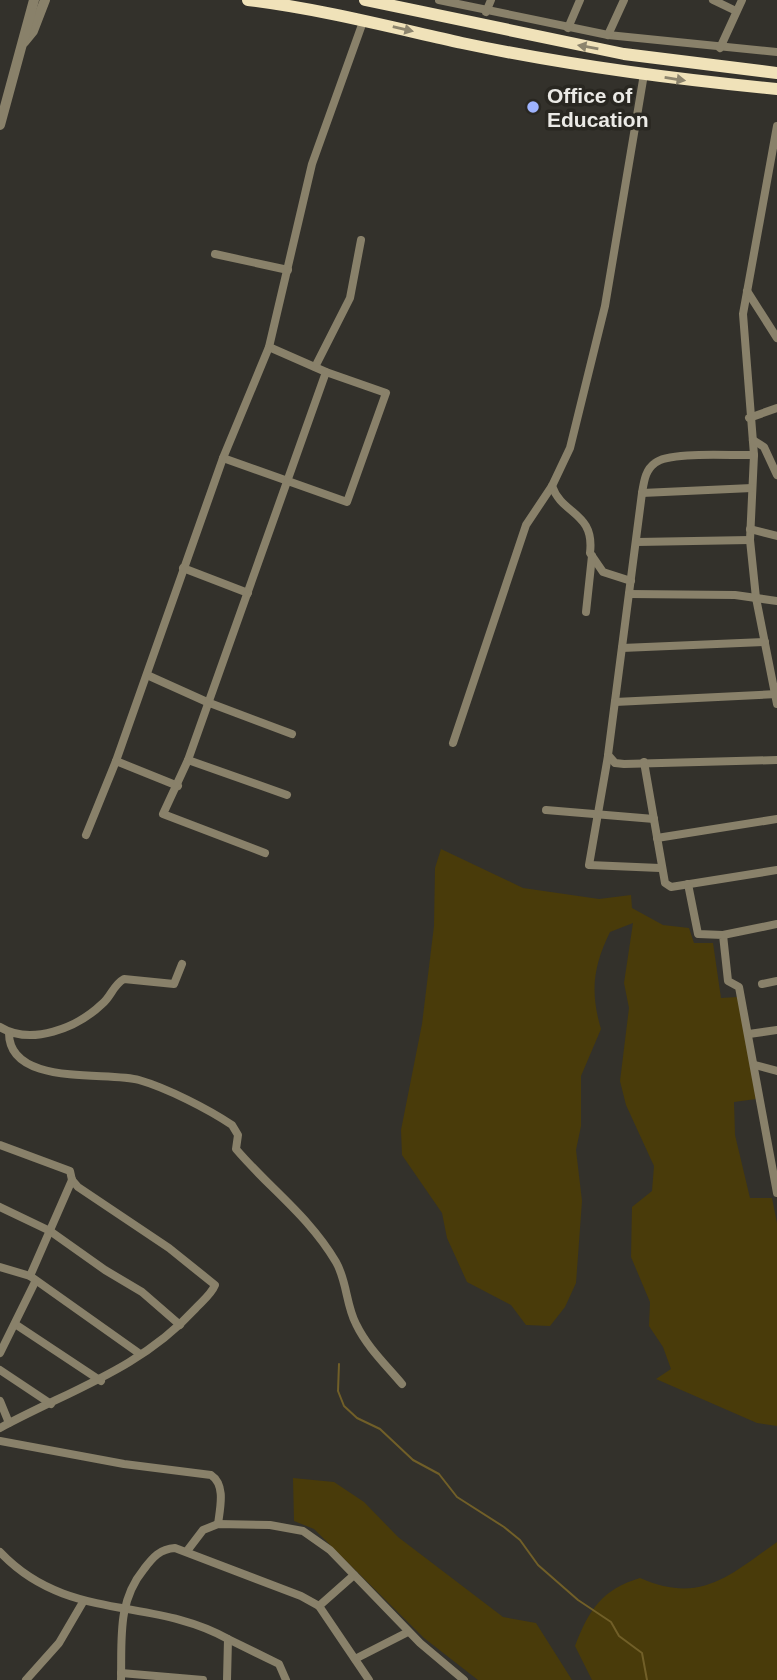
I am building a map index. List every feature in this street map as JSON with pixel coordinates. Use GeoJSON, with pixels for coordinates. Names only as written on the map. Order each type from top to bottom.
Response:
{"type":"FeatureCollection","features":[{"type":"Feature","properties":{"kind":"highway"},"geometry":{"type":"LineString","coordinates":[[248,0],[364,19],[551,60],[777,89]]}},
{"type":"Feature","properties":{"kind":"highway"},"geometry":{"type":"LineString","coordinates":[[269,0],[288,5]]}},
{"type":"Feature","properties":{"kind":"highway"},"geometry":{"type":"LineString","coordinates":[[365,0],[625,54],[777,74]]}},
{"type":"Feature","properties":{"kind":"street"},"geometry":{"type":"LineString","coordinates":[[0,125],[24,42],[24,27],[34,0]]}},
{"type":"Feature","properties":{"kind":"street"},"geometry":{"type":"LineString","coordinates":[[24,42],[33,30],[45,0]]}},
{"type":"Feature","properties":{"kind":"street"},"geometry":{"type":"LineString","coordinates":[[439,0],[456,2],[486,12],[608,35],[777,52]]}},
{"type":"Feature","properties":{"kind":"street"},"geometry":{"type":"LineString","coordinates":[[486,12],[491,0]]}},
{"type":"Feature","properties":{"kind":"street"},"geometry":{"type":"LineString","coordinates":[[568,28],[580,0]]}},
{"type":"Feature","properties":{"kind":"street"},"geometry":{"type":"LineString","coordinates":[[608,35],[624,0]]}},
{"type":"Feature","properties":{"kind":"street"},"geometry":{"type":"LineString","coordinates":[[713,0],[736,11]]}},
{"type":"Feature","properties":{"kind":"street"},"geometry":{"type":"LineString","coordinates":[[720,48],[742,0]]}},
{"type":"Feature","properties":{"kind":"street"},"geometry":{"type":"LineString","coordinates":[[86,835],[116,761],[223,458],[269,346],[312,164],[364,19]]}},
{"type":"Feature","properties":{"kind":"street"},"geometry":{"type":"LineString","coordinates":[[453,743],[526,525],[552,486],[570,448],[606,306],[645,74]]}},
{"type":"Feature","properties":{"kind":"street"},"geometry":{"type":"LineString","coordinates":[[777,126],[747,291],[743,330],[754,455],[750,540],[756,598],[777,704]]}},
{"type":"Feature","properties":{"kind":"street"},"geometry":{"type":"LineString","coordinates":[[315,367],[350,298],[361,240]]}},
{"type":"Feature","properties":{"kind":"street"},"geometry":{"type":"LineString","coordinates":[[215,254],[288,270]]}},
{"type":"Feature","properties":{"kind":"street"},"geometry":{"type":"LineString","coordinates":[[747,291],[777,338]]}},
{"type":"Feature","properties":{"kind":"street"},"geometry":{"type":"LineString","coordinates":[[223,458],[347,502],[386,393],[326,372],[269,346]]}},
{"type":"Feature","properties":{"kind":"street"},"geometry":{"type":"LineString","coordinates":[[265,853],[163,814],[188,760],[326,372]]}},
{"type":"Feature","properties":{"kind":"street"},"geometry":{"type":"LineString","coordinates":[[749,418],[777,408]]}},
{"type":"Feature","properties":{"kind":"street"},"geometry":{"type":"LineString","coordinates":[[753,440],[764,447],[777,474]]}},
{"type":"Feature","properties":{"kind":"street"},"geometry":{"type":"LineString","coordinates":[[660,868],[589,865],[608,755],[642,493],[649,470],[662,459],[754,455]]}},
{"type":"Feature","properties":{"kind":"street"},"geometry":{"type":"LineString","coordinates":[[552,486],[587,526],[591,538],[592,556],[586,612]]}},
{"type":"Feature","properties":{"kind":"street"},"geometry":{"type":"LineString","coordinates":[[642,493],[752,488]]}},
{"type":"Feature","properties":{"kind":"street"},"geometry":{"type":"LineString","coordinates":[[750,529],[777,536]]}},
{"type":"Feature","properties":{"kind":"street"},"geometry":{"type":"LineString","coordinates":[[636,542],[750,540]]}},
{"type":"Feature","properties":{"kind":"street"},"geometry":{"type":"LineString","coordinates":[[592,556],[603,572],[631,582]]}},
{"type":"Feature","properties":{"kind":"street"},"geometry":{"type":"LineString","coordinates":[[183,568],[248,593]]}},
{"type":"Feature","properties":{"kind":"street"},"geometry":{"type":"LineString","coordinates":[[629,594],[777,601]]}},
{"type":"Feature","properties":{"kind":"street"},"geometry":{"type":"LineString","coordinates":[[622,648],[765,642]]}},
{"type":"Feature","properties":{"kind":"street"},"geometry":{"type":"LineString","coordinates":[[147,675],[207,702],[292,734]]}},
{"type":"Feature","properties":{"kind":"street"},"geometry":{"type":"LineString","coordinates":[[615,702],[776,694]]}},
{"type":"Feature","properties":{"kind":"street"},"geometry":{"type":"LineString","coordinates":[[608,755],[615,763],[777,760]]}},
{"type":"Feature","properties":{"kind":"street"},"geometry":{"type":"LineString","coordinates":[[188,760],[287,795]]}},
{"type":"Feature","properties":{"kind":"street"},"geometry":{"type":"LineString","coordinates":[[116,761],[178,786]]}},
{"type":"Feature","properties":{"kind":"street"},"geometry":{"type":"LineString","coordinates":[[644,762],[660,868],[665,883],[671,887],[777,870]]}},
{"type":"Feature","properties":{"kind":"street"},"geometry":{"type":"LineString","coordinates":[[546,810],[654,819]]}},
{"type":"Feature","properties":{"kind":"street"},"geometry":{"type":"LineString","coordinates":[[657,838],[777,819]]}},
{"type":"Feature","properties":{"kind":"street"},"geometry":{"type":"LineString","coordinates":[[688,884],[698,934],[723,935],[777,924]]}},
{"type":"Feature","properties":{"kind":"street"},"geometry":{"type":"LineString","coordinates":[[723,935],[728,981],[739,987],[749,1034],[777,1191]]}},
{"type":"Feature","properties":{"kind":"street"},"geometry":{"type":"LineString","coordinates":[[0,1027],[9,1033],[38,1036],[53,1031],[93,1011],[124,979],[169,986],[178,979],[182,964]]}},
{"type":"Feature","properties":{"kind":"street"},"geometry":{"type":"LineString","coordinates":[[762,984],[777,981]]}},
{"type":"Feature","properties":{"kind":"street"},"geometry":{"type":"LineString","coordinates":[[749,1034],[777,1030]]}},
{"type":"Feature","properties":{"kind":"street"},"geometry":{"type":"LineString","coordinates":[[9,1033],[9,1043],[18,1056],[34,1065],[76,1077],[143,1081],[232,1125],[238,1133],[236,1149],[263,1179],[287,1198],[337,1264],[355,1323],[370,1347],[402,1384]]}},
{"type":"Feature","properties":{"kind":"street"},"geometry":{"type":"LineString","coordinates":[[755,1065],[777,1071]]}},
{"type":"Feature","properties":{"kind":"street"},"geometry":{"type":"LineString","coordinates":[[767,1137],[777,1136]]}},
{"type":"Feature","properties":{"kind":"street"},"geometry":{"type":"LineString","coordinates":[[0,1145],[70,1171],[72,1180],[15,1324],[0,1353]]}},
{"type":"Feature","properties":{"kind":"street"},"geometry":{"type":"LineString","coordinates":[[0,1428],[101,1381],[180,1325],[214,1289],[212,1281],[72,1180]]}},
{"type":"Feature","properties":{"kind":"street"},"geometry":{"type":"LineString","coordinates":[[0,1207],[50,1231],[105,1270],[142,1292],[180,1325]]}},
{"type":"Feature","properties":{"kind":"street"},"geometry":{"type":"LineString","coordinates":[[0,1267],[33,1279],[140,1354]]}},
{"type":"Feature","properties":{"kind":"street"},"geometry":{"type":"LineString","coordinates":[[15,1324],[101,1381]]}},
{"type":"Feature","properties":{"kind":"street"},"geometry":{"type":"LineString","coordinates":[[0,1370],[51,1404]]}},
{"type":"Feature","properties":{"kind":"street"},"geometry":{"type":"LineString","coordinates":[[0,1401],[9,1423]]}},
{"type":"Feature","properties":{"kind":"street"},"geometry":{"type":"LineString","coordinates":[[0,1441],[124,1464],[214,1476],[220,1488],[218,1524]]}},
{"type":"Feature","properties":{"kind":"street"},"geometry":{"type":"LineString","coordinates":[[187,1551],[203,1530],[218,1524],[270,1525],[303,1531],[317,1538],[408,1632],[461,1678]]}},
{"type":"Feature","properties":{"kind":"street"},"geometry":{"type":"LineString","coordinates":[[203,1680],[121,1677],[122,1610],[137,1577],[154,1557],[167,1549],[187,1551],[320,1606],[369,1680]]}},
{"type":"Feature","properties":{"kind":"street"},"geometry":{"type":"LineString","coordinates":[[0,1552],[35,1580],[83,1602],[189,1622],[228,1639],[279,1664],[286,1680]]}},
{"type":"Feature","properties":{"kind":"street"},"geometry":{"type":"LineString","coordinates":[[320,1606],[354,1575]]}},
{"type":"Feature","properties":{"kind":"street"},"geometry":{"type":"LineString","coordinates":[[26,1680],[59,1643],[83,1602]]}},
{"type":"Feature","properties":{"kind":"street"},"geometry":{"type":"LineString","coordinates":[[355,1659],[408,1632]]}},
{"type":"Feature","properties":{"kind":"street"},"geometry":{"type":"LineString","coordinates":[[227,1680],[228,1639]]}},
{"type":"Feature","properties":{"kind":"street"},"geometry":{"type":"LineString","coordinates":[[448,1680],[461,1678]]}},
{"type":"Feature","properties":{"kind":"shaded area"},"geometry":{"type":"Polygon","coordinates":[[[441,849],[523,888],[599,899],[631,895],[632,908],[663,925],[689,928],[694,943],[713,943],[721,998],[738,997],[756,1099],[734,1102],[735,1135],[750,1198],[772,1198],[777,1223],[777,1426],[757,1423],[656,1379],[671,1369],[663,1347],[649,1326],[650,1302],[631,1257],[632,1207],[652,1191],[654,1166],[626,1105],[620,1081],[629,1008],[624,983],[633,923],[610,932],[597,968],[595,1003],[601,1029],[581,1076],[581,1126],[576,1150],[582,1201],[576,1283],[565,1307],[550,1326],[526,1325],[511,1305],[467,1282],[447,1238],[442,1213],[402,1155],[401,1130],[422,1024],[434,926],[435,868],[441,849]]]}},
{"type":"Feature","properties":{"kind":"shaded area"},"geometry":{"type":"Polygon","coordinates":[[[293,1478],[334,1482],[364,1502],[398,1537],[503,1617],[536,1623],[572,1680],[478,1680],[424,1638],[314,1529],[294,1521],[293,1478]]]}},
{"type":"Feature","properties":{"kind":"shaded area"},"geometry":{"type":"Polygon","coordinates":[[[777,1542],[777,1680],[592,1680],[575,1646],[592,1611],[616,1588],[640,1578],[661,1586],[698,1587],[729,1575],[777,1542]]]}},
{"type":"Feature","properties":{"kind":"waterway"},"geometry":{"type":"LineString","coordinates":[[339,1364],[338,1391],[344,1406],[357,1418],[380,1429],[413,1460],[439,1474],[457,1497],[504,1527],[520,1540],[538,1565],[578,1600],[611,1622],[619,1636],[642,1653],[647,1680]]}},
{"type":"Feature","properties":{"kind":"place","name":"Office of Education"},"geometry":{"type":"Point","coordinates":[533,107]}}]}
